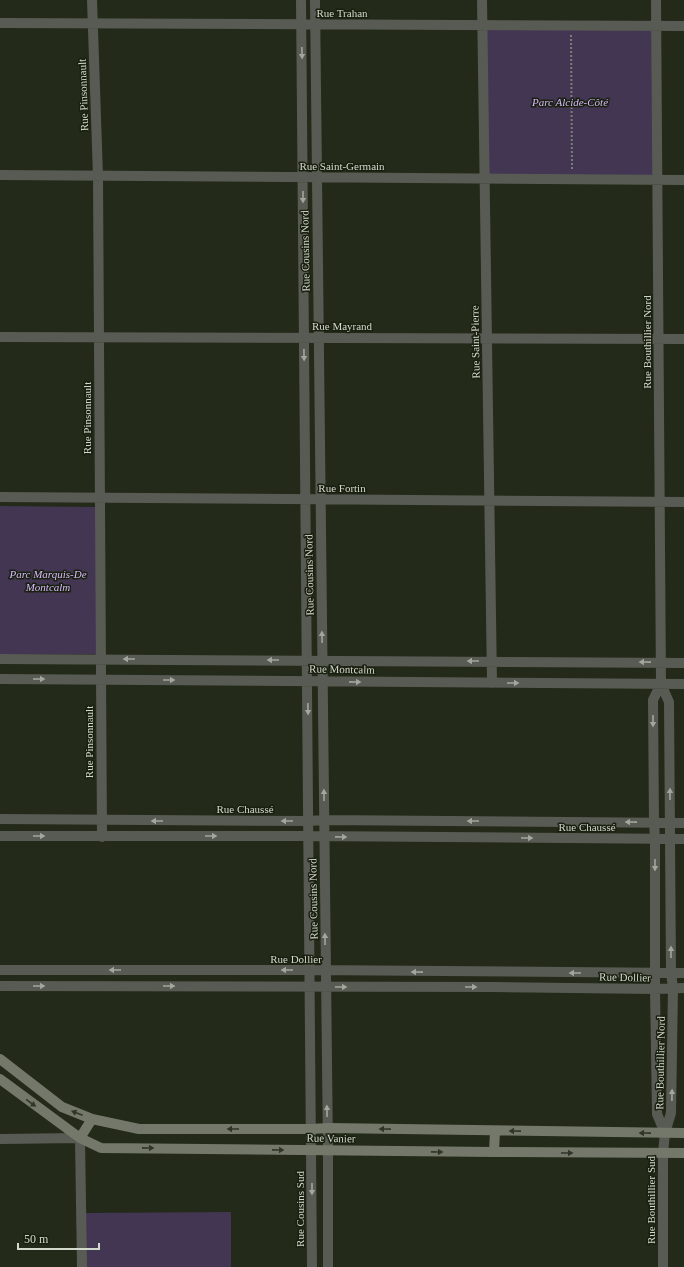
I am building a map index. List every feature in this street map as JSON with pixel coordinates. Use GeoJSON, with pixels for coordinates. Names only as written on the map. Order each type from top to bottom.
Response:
{"type":"FeatureCollection","features":[{"type":"Feature","properties":{"kind":"street","name":"Rue Pinsonnault"},"geometry":{"type":"LineString","coordinates":[[92,0],[98,176],[102,836]]}},
{"type":"Feature","properties":{"kind":"street","name":"Rue Cousins Nord"},"geometry":{"type":"LineString","coordinates":[[301,0],[312,1150]]}},
{"type":"Feature","properties":{"kind":"street","name":"Rue Cousins Nord"},"geometry":{"type":"LineString","coordinates":[[314,0],[328,1150]]}},
{"type":"Feature","properties":{"kind":"street","name":"Rue Saint-Pierre"},"geometry":{"type":"LineString","coordinates":[[482,0],[492,683]]}},
{"type":"Feature","properties":{"kind":"street","name":"Rue Bouthillier Nord"},"geometry":{"type":"LineString","coordinates":[[656,0],[661,684],[669,702],[671,973],[673,988],[672,1113],[665,1133]]}},
{"type":"Feature","properties":{"kind":"street","name":"Rue Trahan"},"geometry":{"type":"LineString","coordinates":[[0,23],[684,26]]}},
{"type":"Feature","properties":{"kind":"street","name":"Rue Saint-Germain"},"geometry":{"type":"LineString","coordinates":[[0,175],[684,180]]}},
{"type":"Feature","properties":{"kind":"street","name":"Rue Mayrand"},"geometry":{"type":"LineString","coordinates":[[0,337],[684,339]]}},
{"type":"Feature","properties":{"kind":"street","name":"Rue Fortin"},"geometry":{"type":"LineString","coordinates":[[0,497],[684,502]]}},
{"type":"Feature","properties":{"kind":"street","name":"Rue Montcalm"},"geometry":{"type":"LineString","coordinates":[[0,659],[684,663]]}},
{"type":"Feature","properties":{"kind":"street","name":"Rue Montcalm"},"geometry":{"type":"LineString","coordinates":[[0,679],[684,684]]}},
{"type":"Feature","properties":{"kind":"street","name":"Rue Bouthillier Nord"},"geometry":{"type":"LineString","coordinates":[[661,684],[653,700],[655,989],[657,1114],[665,1133]]}},
{"type":"Feature","properties":{"kind":"street","name":"Rue Chaussé"},"geometry":{"type":"LineString","coordinates":[[0,819],[684,823]]}},
{"type":"Feature","properties":{"kind":"street"},"geometry":{"type":"LineString","coordinates":[[490,821],[490,838]]}},
{"type":"Feature","properties":{"kind":"street","name":"Rue Chaussé"},"geometry":{"type":"LineString","coordinates":[[0,836],[324,836],[684,839]]}},
{"type":"Feature","properties":{"kind":"street","name":"Rue Dollier"},"geometry":{"type":"LineString","coordinates":[[0,970],[310,970],[493,973],[684,973]]}},
{"type":"Feature","properties":{"kind":"street"},"geometry":{"type":"LineString","coordinates":[[98,970],[98,986]]}},
{"type":"Feature","properties":{"kind":"street"},"geometry":{"type":"LineString","coordinates":[[493,973],[493,987]]}},
{"type":"Feature","properties":{"kind":"street","name":"Rue Dollier"},"geometry":{"type":"LineString","coordinates":[[0,986],[684,988]]}},
{"type":"Feature","properties":{"kind":"street","name":"Rue Vanier"},"geometry":{"type":"LineString","coordinates":[[0,1059],[62,1107],[92,1119],[139,1129],[328,1128],[684,1133]]}},
{"type":"Feature","properties":{"kind":"street","name":"Rue Vanier"},"geometry":{"type":"LineString","coordinates":[[0,1080],[80,1138],[101,1148],[684,1153]]}},
{"type":"Feature","properties":{"kind":"street"},"geometry":{"type":"LineString","coordinates":[[82,1267],[80,1138],[92,1119]]}},
{"type":"Feature","properties":{"kind":"street"},"geometry":{"type":"LineString","coordinates":[[494,1152],[495,1130]]}},
{"type":"Feature","properties":{"kind":"street","name":"Rue Bouthillier Sud"},"geometry":{"type":"LineString","coordinates":[[663,1267],[663,1153],[665,1133]]}},
{"type":"Feature","properties":{"kind":"street"},"geometry":{"type":"LineString","coordinates":[[0,1139],[80,1138]]}},
{"type":"Feature","properties":{"kind":"street","name":"Rue Cousins Sud"},"geometry":{"type":"LineString","coordinates":[[312,1150],[312,1267]]}},
{"type":"Feature","properties":{"kind":"street"},"geometry":{"type":"LineString","coordinates":[[328,1150],[328,1267]]}},
{"type":"Feature","properties":{"kind":"path"},"geometry":{"type":"LineString","coordinates":[[571,26],[572,179]]}},
{"type":"Feature","properties":{"kind":"green space","name":"Parc Alcide-Côté"},"geometry":{"type":"Polygon","coordinates":[[[483,25],[656,26],[658,179],[485,178],[483,25]]]}},
{"type":"Feature","properties":{"kind":"green space","name":"Parc Marquis-De Montcalm"},"geometry":{"type":"Polygon","coordinates":[[[0,506],[96,507],[97,654],[0,654],[0,506]]]}},
{"type":"Feature","properties":{"kind":"green space"},"geometry":{"type":"Polygon","coordinates":[[[231,1212],[231,1267],[86,1266],[86,1213],[231,1212]]]}}]}
